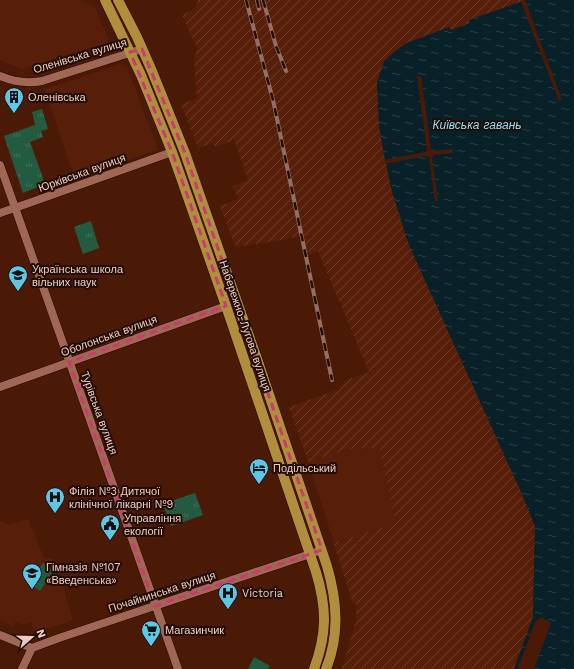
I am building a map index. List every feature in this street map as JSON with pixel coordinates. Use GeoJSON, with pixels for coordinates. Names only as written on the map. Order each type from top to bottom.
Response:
{"type":"FeatureCollection","features":[{"type":"Feature","properties":{"kind":"main road","name":"Набережно-Лугова вулиця"},"geometry":{"type":"LineString","coordinates":[[105,0],[130,52],[172,152],[320,584],[323,602],[324,633],[314,669]]}},
{"type":"Feature","properties":{"kind":"main road","name":"Набережно-Лугова вулиця"},"geometry":{"type":"LineString","coordinates":[[118,0],[142,49],[170,113],[256,356],[322,550],[332,586],[336,622],[332,651],[326,669]]}},
{"type":"Feature","properties":{"kind":"street","name":"Оленівська вулиця"},"geometry":{"type":"LineString","coordinates":[[0,76],[27,83],[42,81],[142,49]]}},
{"type":"Feature","properties":{"kind":"street","name":"Юрківська вулиця"},"geometry":{"type":"LineString","coordinates":[[0,213],[172,152]]}},
{"type":"Feature","properties":{"kind":"street","name":"Турівська вулиця"},"geometry":{"type":"LineString","coordinates":[[0,165],[178,669]]}},
{"type":"Feature","properties":{"kind":"street","name":"Оболонська вулиця"},"geometry":{"type":"LineString","coordinates":[[0,387],[226,306]]}},
{"type":"Feature","properties":{"kind":"street","name":"Почайнинська вулиця"},"geometry":{"type":"LineString","coordinates":[[32,648],[322,550]]}},
{"type":"Feature","properties":{"kind":"street"},"geometry":{"type":"LineString","coordinates":[[0,635],[32,648],[22,669]]}},
{"type":"Feature","properties":{"kind":"highlighted area"},"geometry":{"type":"Polygon","coordinates":[[[142,49],[185,153],[322,550],[155,606],[69,362],[226,306],[172,152],[130,52],[142,49]]]}},
{"type":"Feature","properties":{"kind":"shaded area"},"geometry":{"type":"Polygon","coordinates":[[[0,0],[81,0],[96,8],[109,42],[23,69],[0,60],[0,0]]]}},
{"type":"Feature","properties":{"kind":"shaded area"},"geometry":{"type":"Polygon","coordinates":[[[198,0],[526,0],[469,20],[470,23],[451,30],[449,27],[407,43],[393,53],[379,126],[393,195],[409,245],[535,526],[533,617],[514,669],[342,669],[356,620],[356,604],[353,604],[334,543],[396,523],[379,448],[348,449],[308,462],[289,407],[337,390],[346,380],[369,372],[318,251],[308,255],[304,236],[236,248],[220,206],[238,199],[233,186],[248,180],[234,140],[215,147],[213,143],[198,148],[181,104],[197,98],[194,61],[197,48],[182,15],[195,9],[198,0]]]}},
{"type":"Feature","properties":{"kind":"shaded area"},"geometry":{"type":"Polygon","coordinates":[[[121,64],[127,67],[158,149],[75,179],[45,89],[121,64]]]}},
{"type":"Feature","properties":{"kind":"shaded area"},"geometry":{"type":"Polygon","coordinates":[[[379,448],[396,523],[334,543],[308,462],[348,449],[379,448]]]}},
{"type":"Feature","properties":{"kind":"shaded area","name":"Гімназія №107 «Введенська»"},"geometry":{"type":"Polygon","coordinates":[[[28,519],[44,558],[54,559],[73,620],[35,633],[31,622],[24,625],[15,622],[13,627],[0,620],[0,521],[8,525],[28,519]]]}},
{"type":"Feature","properties":{"kind":"green space"},"geometry":{"type":"Polygon","coordinates":[[[42,109],[48,129],[41,131],[43,137],[30,142],[45,184],[23,193],[4,136],[35,125],[32,112],[42,109]]]}},
{"type":"Feature","properties":{"kind":"green space"},"geometry":{"type":"Polygon","coordinates":[[[91,221],[99,248],[83,254],[74,227],[91,221]]]}},
{"type":"Feature","properties":{"kind":"green space"},"geometry":{"type":"Polygon","coordinates":[[[195,493],[203,515],[171,526],[163,504],[195,493]]]}},
{"type":"Feature","properties":{"kind":"green space"},"geometry":{"type":"Polygon","coordinates":[[[43,563],[54,570],[40,591],[30,584],[43,563]]]}},
{"type":"Feature","properties":{"kind":"green space"},"geometry":{"type":"Polygon","coordinates":[[[254,657],[270,666],[268,669],[248,669],[254,657]]]}},
{"type":"Feature","properties":{"kind":"water","name":"Київська гавань"},"geometry":{"type":"Polygon","coordinates":[[[526,0],[574,0],[574,669],[514,669],[533,617],[535,526],[409,245],[393,195],[379,126],[377,83],[384,61],[393,53],[407,43],[449,27],[451,30],[470,23],[469,20],[526,0]]]}},
{"type":"Feature","properties":{"kind":"pier"},"geometry":{"type":"Polygon","coordinates":[[[525,0],[562,100],[559,101],[521,2],[525,0]]]}},
{"type":"Feature","properties":{"kind":"pier"},"geometry":{"type":"Polygon","coordinates":[[[417,76],[421,76],[431,149],[434,151],[453,149],[453,153],[434,155],[432,158],[438,201],[435,201],[429,157],[425,156],[386,164],[385,160],[427,151],[417,76]]]}},
{"type":"Feature","properties":{"kind":"pier"},"geometry":{"type":"Polygon","coordinates":[[[541,617],[551,623],[534,669],[519,669],[518,666],[530,637],[527,633],[530,634],[536,621],[541,617]]]}},
{"type":"Feature","properties":{"kind":"railway"},"geometry":{"type":"LineString","coordinates":[[246,0],[273,100],[332,380]]}},
{"type":"Feature","properties":{"kind":"railway"},"geometry":{"type":"LineString","coordinates":[[257,0],[259,9]]}},
{"type":"Feature","properties":{"kind":"railway"},"geometry":{"type":"LineString","coordinates":[[263,0],[276,46],[286,71]]}},
{"type":"Feature","properties":{"kind":"place","name":"Оленівська"},"geometry":{"type":"Point","coordinates":[14,114]}},
{"type":"Feature","properties":{"kind":"place","name":"Українська школа вільних наук"},"geometry":{"type":"Point","coordinates":[18,292]}},
{"type":"Feature","properties":{"kind":"place","name":"Подільський"},"geometry":{"type":"Point","coordinates":[259,485]}},
{"type":"Feature","properties":{"kind":"place","name":"Філія №3 Дитячої клінічної лікарні №9"},"geometry":{"type":"Point","coordinates":[55,514]}},
{"type":"Feature","properties":{"kind":"place","name":"Управління екології"},"geometry":{"type":"Point","coordinates":[110,541]}},
{"type":"Feature","properties":{"kind":"place","name":"Гімназія №107 «Введенська»"},"geometry":{"type":"Point","coordinates":[32,590]}},
{"type":"Feature","properties":{"kind":"place","name":"Victoria"},"geometry":{"type":"Point","coordinates":[228,610]}},
{"type":"Feature","properties":{"kind":"place","name":"Магазинчик"},"geometry":{"type":"Point","coordinates":[151,647]}}]}
